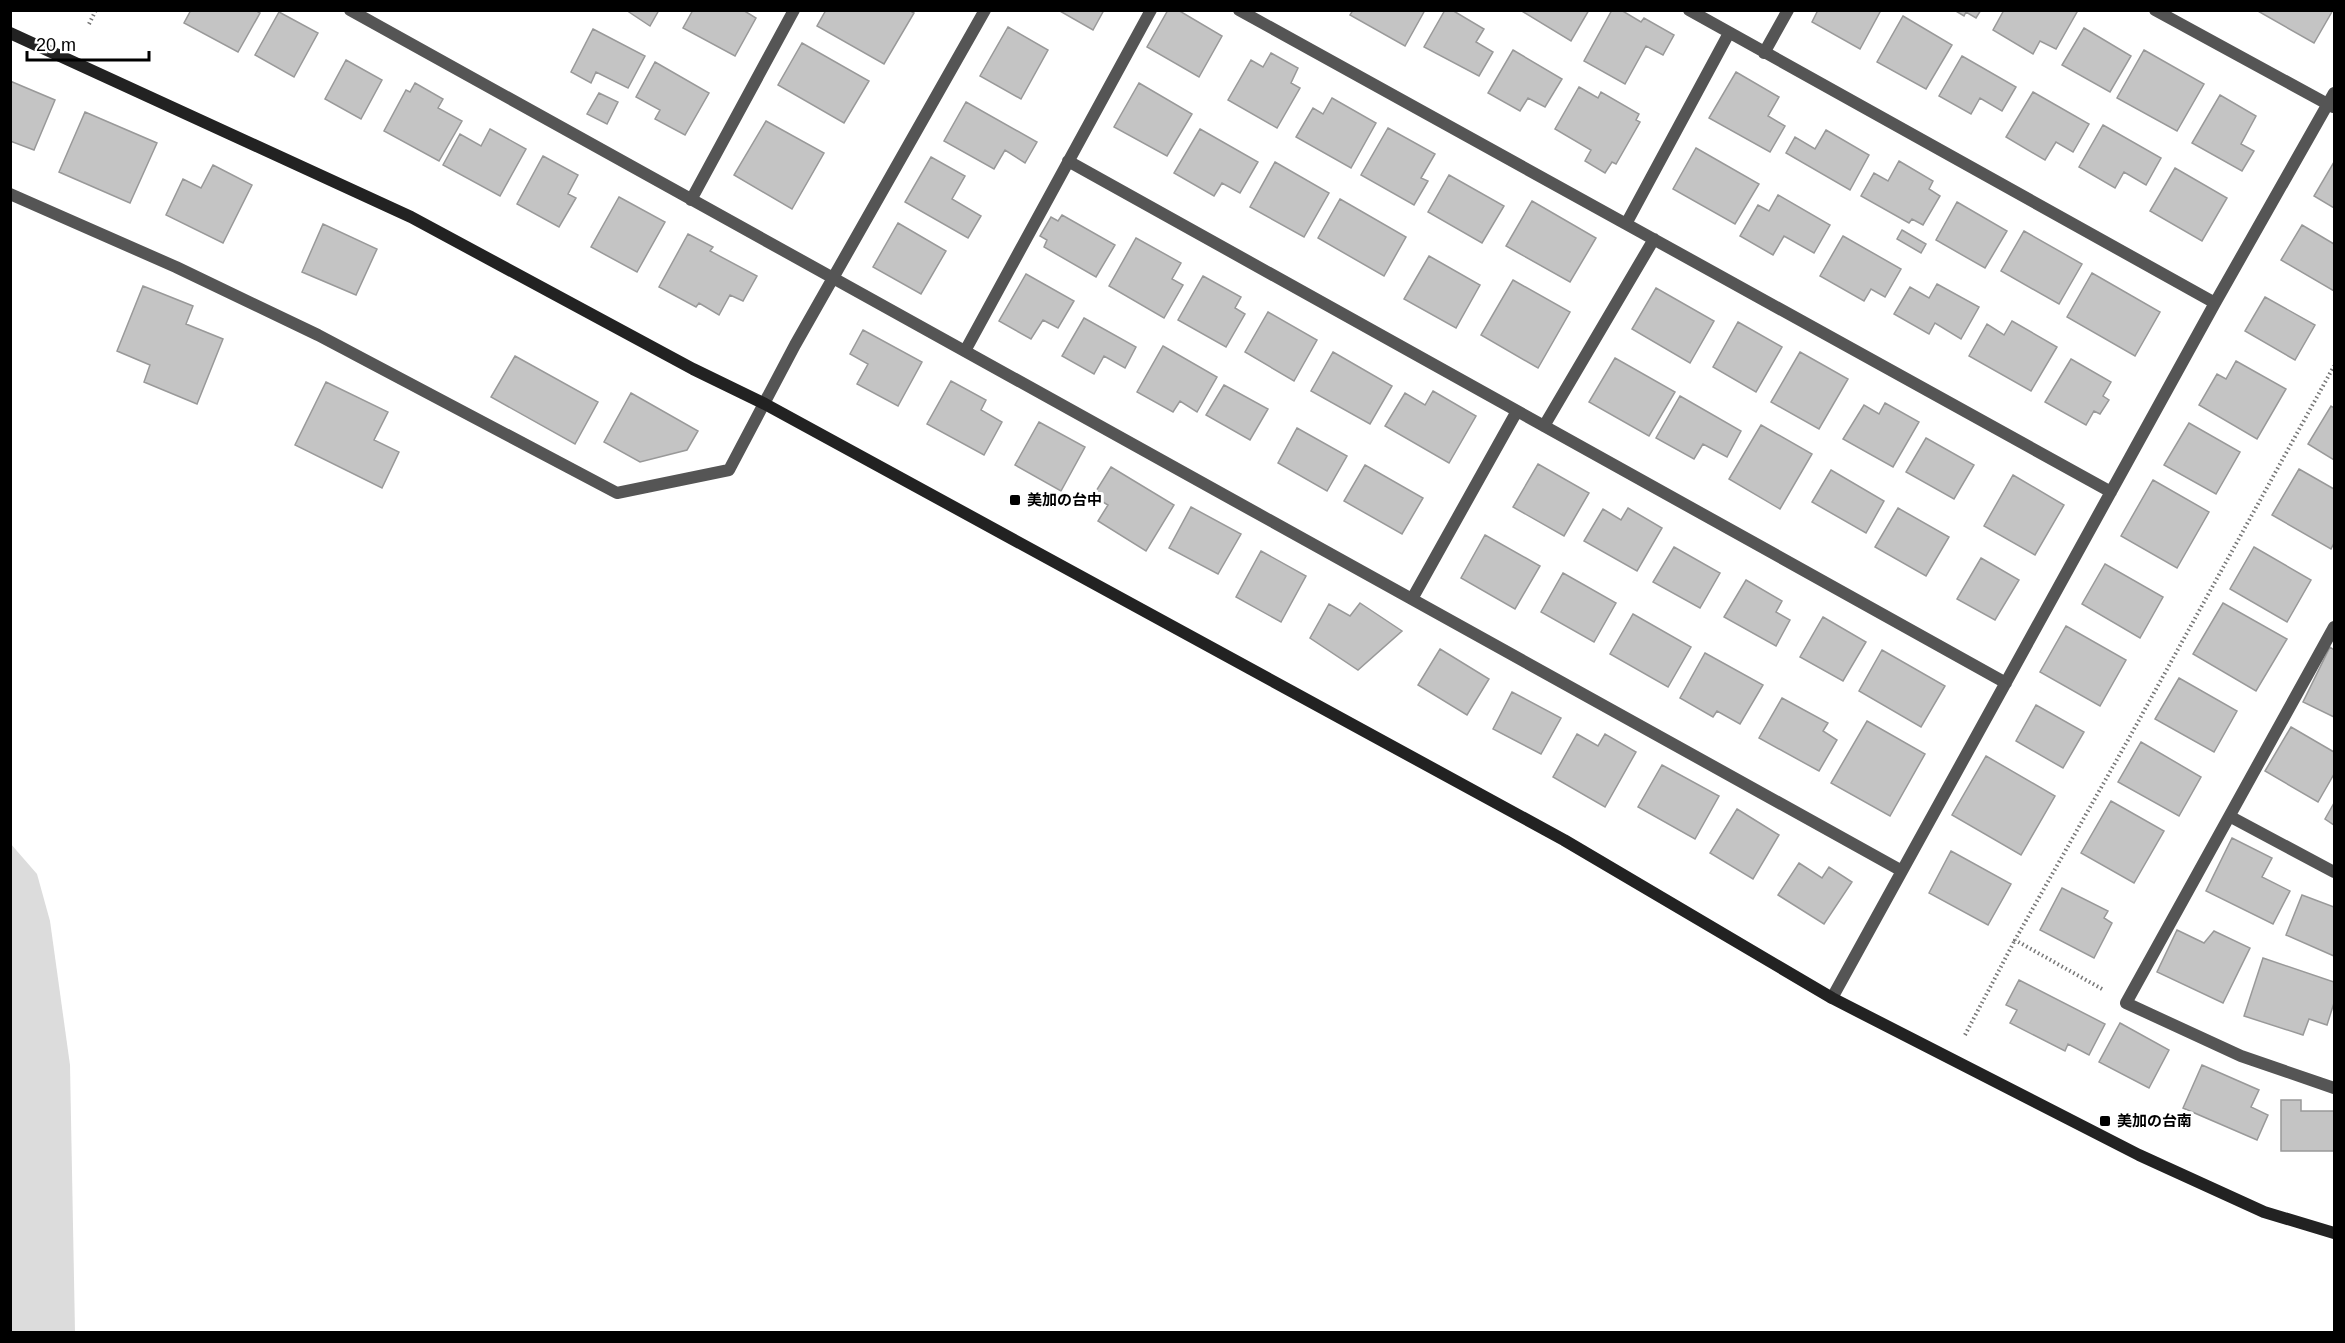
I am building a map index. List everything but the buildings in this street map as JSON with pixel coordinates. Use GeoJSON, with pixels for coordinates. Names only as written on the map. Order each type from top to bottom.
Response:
{"type":"FeatureCollection","features":[{"type":"Feature","properties":{"kind":"street"},"geometry":{"type":"LineString","coordinates":[[350,10],[1902,871]]}},
{"type":"Feature","properties":{"kind":"street"},"geometry":{"type":"LineString","coordinates":[[691,200],[794,10]]}},
{"type":"Feature","properties":{"kind":"street"},"geometry":{"type":"LineString","coordinates":[[10,194],[176,267],[318,334],[617,493],[729,470],[795,345],[985,10]]}},
{"type":"Feature","properties":{"kind":"street"},"geometry":{"type":"LineString","coordinates":[[965,351],[1151,10]]}},
{"type":"Feature","properties":{"kind":"street"},"geometry":{"type":"LineString","coordinates":[[1239,10],[2111,492]]}},
{"type":"Feature","properties":{"kind":"street"},"geometry":{"type":"LineString","coordinates":[[1689,10],[2216,303]]}},
{"type":"Feature","properties":{"kind":"street"},"geometry":{"type":"LineString","coordinates":[[1764,53],[1788,10]]}},
{"type":"Feature","properties":{"kind":"street"},"geometry":{"type":"LineString","coordinates":[[1832,998],[2216,303],[2332,101],[2155,10]]}},
{"type":"Feature","properties":{"kind":"street"},"geometry":{"type":"LineString","coordinates":[[10,33],[411,217],[693,369],[765,404],[1553,835],[1832,998],[2139,1155],[2264,1212],[2334,1233]]}},
{"type":"Feature","properties":{"kind":"street"},"geometry":{"type":"LineString","coordinates":[[1626,224],[1730,33]]}},
{"type":"Feature","properties":{"kind":"street"},"geometry":{"type":"LineString","coordinates":[[1068,161],[2006,683]]}},
{"type":"Feature","properties":{"kind":"street"},"geometry":{"type":"LineString","coordinates":[[1544,426],[1654,239]]}},
{"type":"Feature","properties":{"kind":"street"},"geometry":{"type":"LineString","coordinates":[[1412,599],[1517,411]]}},
{"type":"Feature","properties":{"kind":"street"},"geometry":{"type":"LineString","coordinates":[[2334,627],[2231,817],[2126,1003],[2241,1056],[2334,1088]]}},
{"type":"Feature","properties":{"kind":"street"},"geometry":{"type":"LineString","coordinates":[[2231,817],[2334,872]]}},
{"type":"Feature","properties":{"kind":"path"},"geometry":{"type":"LineString","coordinates":[[88,24],[96,10]]}},
{"type":"Feature","properties":{"kind":"path"},"geometry":{"type":"LineString","coordinates":[[1952,1059],[2014,940],[2128,740],[2334,366]]}},
{"type":"Feature","properties":{"kind":"path"},"geometry":{"type":"LineString","coordinates":[[2014,940],[2126,1003]]}},
{"type":"Feature","properties":{"kind":"shaded area"},"geometry":{"type":"Polygon","coordinates":[[[10,843],[37,874],[50,921],[70,1065],[75,1332],[11,1332],[10,843]]]}},
{"type":"Feature","properties":{"kind":"place","name":"美加の台中"},"geometry":{"type":"Point","coordinates":[1015,500]}},
{"type":"Feature","properties":{"kind":"place","name":"美加の台南"},"geometry":{"type":"Point","coordinates":[2105,1121]}}]}
